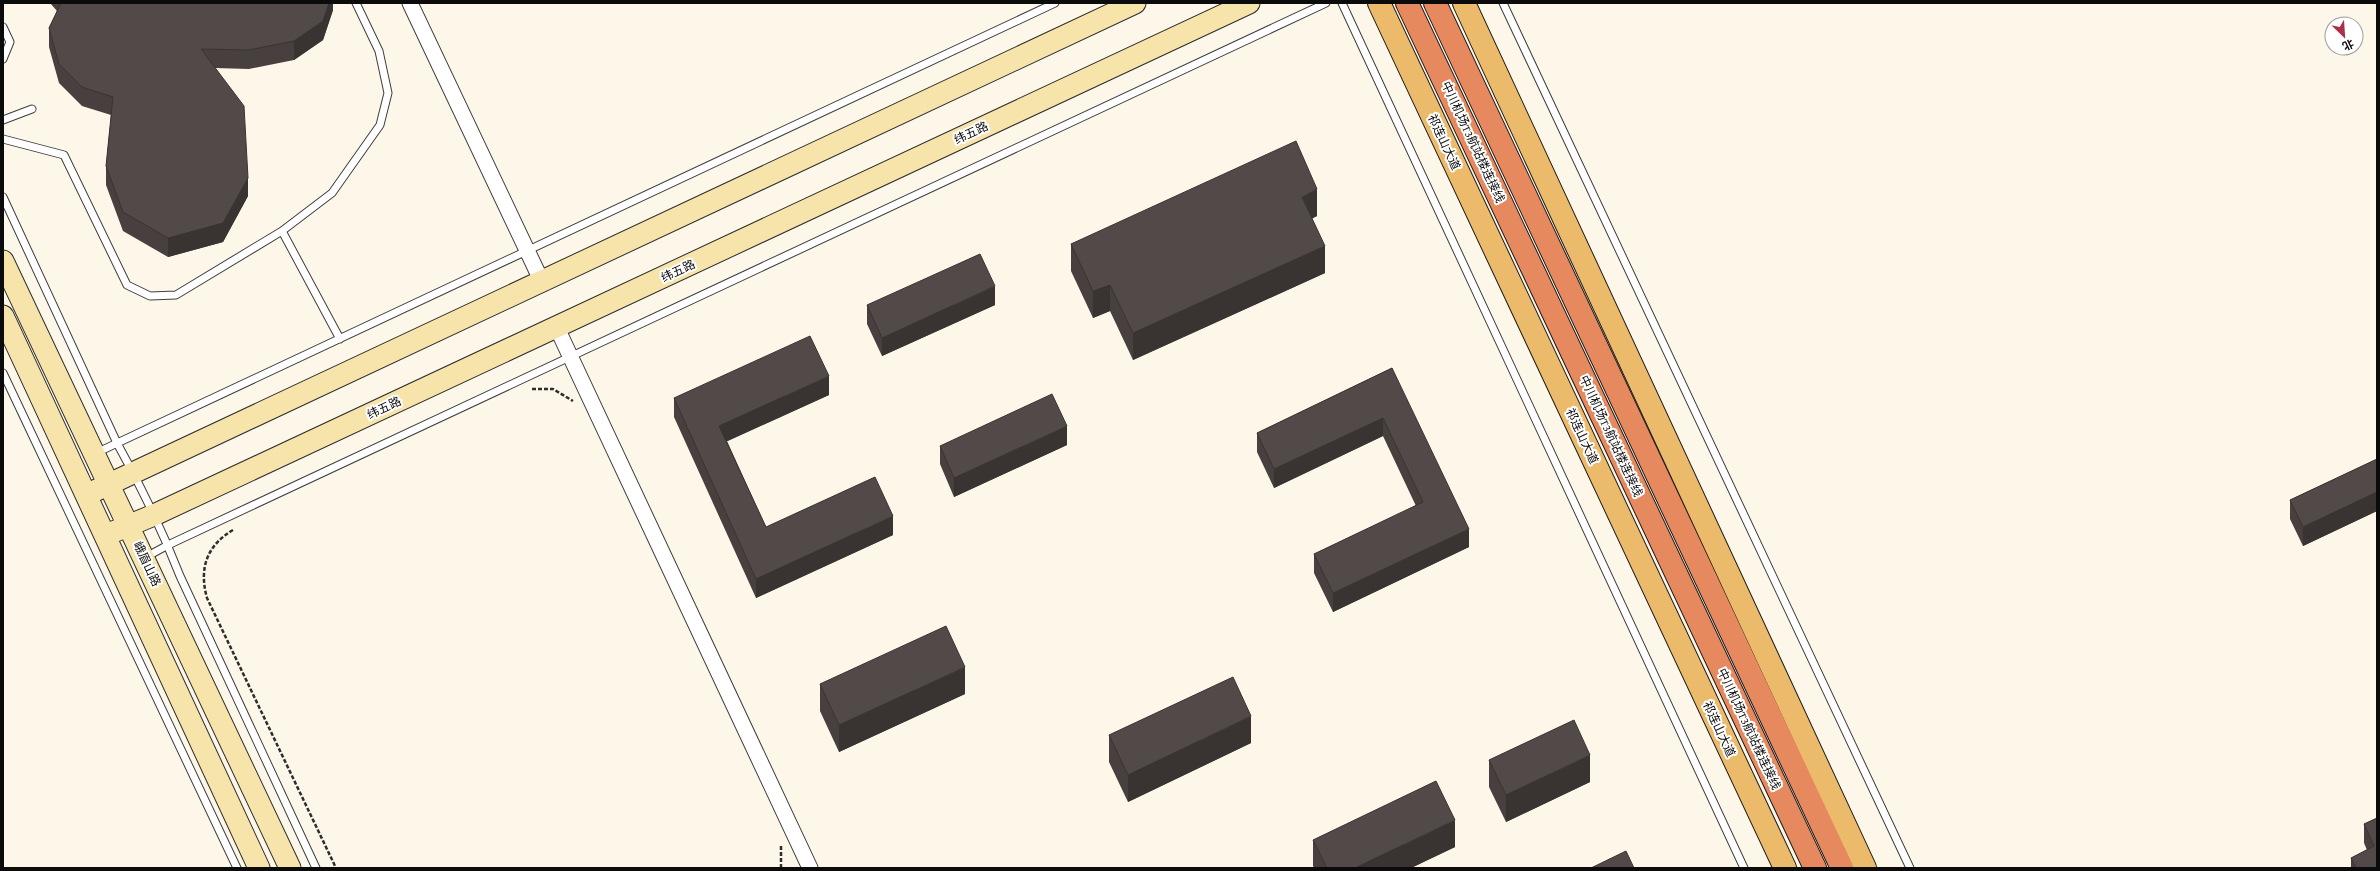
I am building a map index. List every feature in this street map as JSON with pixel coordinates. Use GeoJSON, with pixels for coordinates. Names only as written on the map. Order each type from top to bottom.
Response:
{"type":"FeatureCollection","features":[{"type":"Feature","properties":{"kind":"highway","name":"中川机场T3航站楼连接线"},"geometry":{"type":"LineString","coordinates":[[1407,3],[1815,868]]}},
{"type":"Feature","properties":{"kind":"highway","name":"中川机场T3航站楼连接线"},"geometry":{"type":"LineString","coordinates":[[1435,3],[1842,868]]}},
{"type":"Feature","properties":{"kind":"main road","name":"祁连山大道"},"geometry":{"type":"LineString","coordinates":[[1379,3],[1785,868]]}},
{"type":"Feature","properties":{"kind":"main road"},"geometry":{"type":"LineString","coordinates":[[1464,3],[1865,868]]}},
{"type":"Feature","properties":{"kind":"street"},"geometry":{"type":"LineString","coordinates":[[410,3],[542,282]]}},
{"type":"Feature","properties":{"kind":"street"},"geometry":{"type":"LineString","coordinates":[[86,495],[1135,3]]}},
{"type":"Feature","properties":{"kind":"street","name":"纬五路"},"geometry":{"type":"LineString","coordinates":[[106,535],[154,515],[557,328],[1249,3]]}},
{"type":"Feature","properties":{"kind":"street","name":"峨眉山路"},"geometry":{"type":"LineString","coordinates":[[3,261],[290,868]]}},
{"type":"Feature","properties":{"kind":"street","name":"峨眉山路"},"geometry":{"type":"LineString","coordinates":[[3,316],[106,535],[259,868]]}},
{"type":"Feature","properties":{"kind":"street"},"geometry":{"type":"LineString","coordinates":[[557,328],[810,868]]}},
{"type":"Feature","properties":{"kind":"lane"},"geometry":{"type":"LineString","coordinates":[[3,139],[64,155],[127,285],[150,296],[176,295],[282,231],[332,193],[380,125],[388,93],[379,51],[356,3]]}},
{"type":"Feature","properties":{"kind":"lane"},"geometry":{"type":"LineString","coordinates":[[94,453],[1055,3]]}},
{"type":"Feature","properties":{"kind":"lane"},"geometry":{"type":"LineString","coordinates":[[144,558],[168,545],[571,358],[1326,3]]}},
{"type":"Feature","properties":{"kind":"lane"},"geometry":{"type":"LineString","coordinates":[[1342,3],[1744,868]]}},
{"type":"Feature","properties":{"kind":"lane"},"geometry":{"type":"LineString","coordinates":[[1503,3],[1910,868]]}},
{"type":"Feature","properties":{"kind":"lane"},"geometry":{"type":"LineString","coordinates":[[3,27],[10,42],[3,59]]}},
{"type":"Feature","properties":{"kind":"lane"},"geometry":{"type":"LineString","coordinates":[[3,120],[32,109]]}},
{"type":"Feature","properties":{"kind":"lane"},"geometry":{"type":"LineString","coordinates":[[3,197],[117,443],[134,472],[168,545],[180,576],[316,868]]}},
{"type":"Feature","properties":{"kind":"lane"},"geometry":{"type":"LineString","coordinates":[[282,231],[340,339]]}},
{"type":"Feature","properties":{"kind":"lane"},"geometry":{"type":"LineString","coordinates":[[3,373],[237,868]]}},
{"type":"Feature","properties":{"kind":"path"},"geometry":{"type":"LineString","coordinates":[[526,389],[553,389],[573,401],[576,406]]}},
{"type":"Feature","properties":{"kind":"path"},"geometry":{"type":"LineString","coordinates":[[235,528],[221,537],[203,566],[202,581],[207,598],[336,868]]}},
{"type":"Feature","properties":{"kind":"path"},"geometry":{"type":"LineString","coordinates":[[778,840],[781,847],[781,868]]}},
{"type":"Feature","properties":{"kind":"building"},"geometry":{"type":"Polygon","coordinates":[[[61,3],[329,3],[323,21],[294,41],[249,50],[201,49],[244,106],[248,178],[223,223],[168,238],[123,212],[106,166],[113,97],[82,87],[59,64],[49,28],[61,3]]]}},
{"type":"Feature","properties":{"kind":"building"},"geometry":{"type":"Polygon","coordinates":[[[1296,141],[1317,189],[1302,197],[1325,246],[1133,333],[1110,285],[1093,291],[1071,244],[1296,141]]]}},
{"type":"Feature","properties":{"kind":"building"},"geometry":{"type":"Polygon","coordinates":[[[980,254],[995,286],[882,338],[867,305],[980,254]]]}},
{"type":"Feature","properties":{"kind":"building"},"geometry":{"type":"Polygon","coordinates":[[[810,336],[829,376],[719,426],[766,527],[875,477],[893,516],[756,579],[674,398],[810,336]]]}},
{"type":"Feature","properties":{"kind":"building"},"geometry":{"type":"Polygon","coordinates":[[[1392,368],[1469,529],[1333,593],[1314,554],[1423,502],[1383,418],[1274,469],[1257,433],[1392,368]]]}},
{"type":"Feature","properties":{"kind":"building"},"geometry":{"type":"Polygon","coordinates":[[[1052,394],[1067,426],[954,478],[940,446],[1052,394]]]}},
{"type":"Feature","properties":{"kind":"building"},"geometry":{"type":"Polygon","coordinates":[[[2377,459],[2377,492],[2303,527],[2290,500],[2377,459]]]}},
{"type":"Feature","properties":{"kind":"building"},"geometry":{"type":"Polygon","coordinates":[[[946,626],[965,667],[839,725],[820,684],[946,626]]]}},
{"type":"Feature","properties":{"kind":"building"},"geometry":{"type":"Polygon","coordinates":[[[1233,677],[1251,716],[1128,775],[1109,735],[1233,677]]]}},
{"type":"Feature","properties":{"kind":"building"},"geometry":{"type":"Polygon","coordinates":[[[1574,720],[1590,755],[1506,795],[1489,760],[1574,720]]]}},
{"type":"Feature","properties":{"kind":"building"},"geometry":{"type":"Polygon","coordinates":[[[1436,781],[1455,820],[1355,868],[1327,868],[1313,840],[1436,781]]]}},
{"type":"Feature","properties":{"kind":"building"},"geometry":{"type":"Polygon","coordinates":[[[2377,818],[2377,868],[2356,868],[2351,858],[2374,846],[2364,824],[2377,818]]]}},
{"type":"Feature","properties":{"kind":"building"},"geometry":{"type":"Polygon","coordinates":[[[1626,851],[1634,868],[1591,868],[1626,851]]]}}]}
